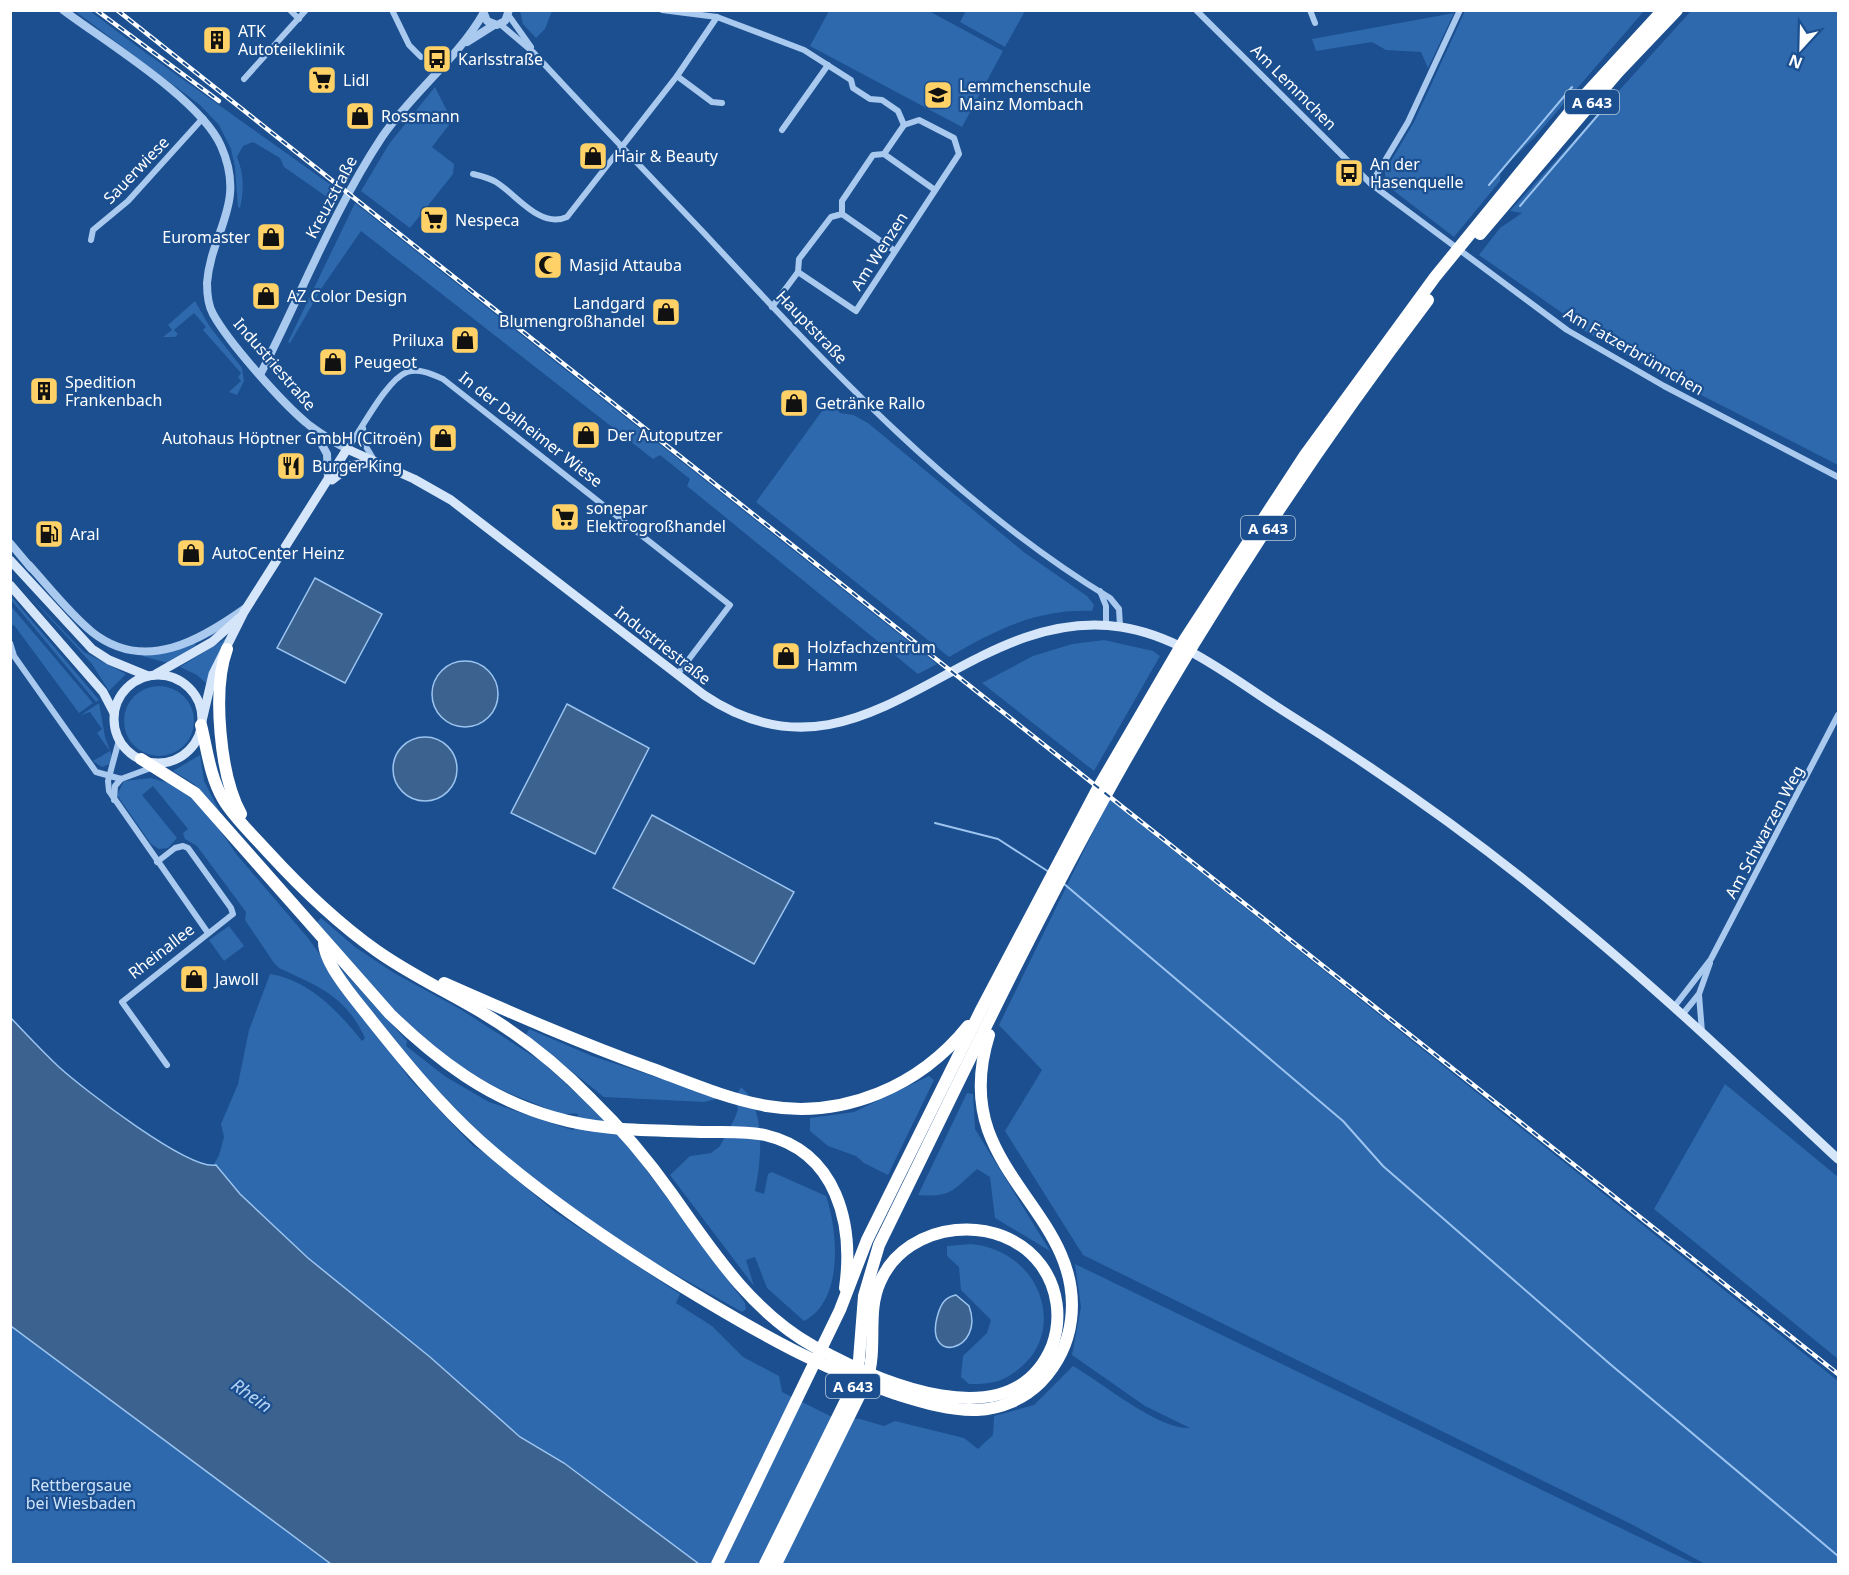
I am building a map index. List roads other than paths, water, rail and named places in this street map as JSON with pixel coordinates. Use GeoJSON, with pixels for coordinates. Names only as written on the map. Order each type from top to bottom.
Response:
{"type":"FeatureCollection","features":[{"type":"Feature","properties":{"kind":"highway","name":"A 643"},"geometry":{"type":"LineString","coordinates":[[765,1564],[854,1384],[860,1354],[864,1296],[879,1245],[999,1001],[1102,801],[1237,576],[1293,490],[1425,304],[1573,108],[1663,10]]}},
{"type":"Feature","properties":{"kind":"highway","name":"A 643"},"geometry":{"type":"LineString","coordinates":[[717,1564],[840,1310],[867,1240],[982,1008],[1128,735],[1245,545],[1369,365],[1507,194],[1677,10]]}},
{"type":"Feature","properties":{"kind":"highway"},"geometry":{"type":"LineString","coordinates":[[227,649],[219,682],[224,766],[234,800],[258,840]]}},
{"type":"Feature","properties":{"kind":"highway"},"geometry":{"type":"LineString","coordinates":[[202,723],[215,779],[223,800],[306,891],[358,937],[410,972],[500,1024],[570,1079],[634,1144],[728,1271],[755,1304],[780,1325],[859,1368],[912,1393],[965,1399],[991,1397],[1015,1388],[1043,1362],[1056,1332],[1056,1300],[1041,1265],[1023,1247],[987,1231],[948,1230],[913,1244],[888,1267],[874,1298],[874,1348],[867,1380],[776,1564]]}},
{"type":"Feature","properties":{"kind":"highway"},"geometry":{"type":"LineString","coordinates":[[141,759],[195,793],[324,941],[404,1028],[456,1071],[513,1103],[574,1123],[615,1128],[752,1133],[777,1139],[799,1150],[826,1176],[843,1209],[848,1262],[840,1310]]}},
{"type":"Feature","properties":{"kind":"highway"},"geometry":{"type":"LineString","coordinates":[[358,937],[414,969],[545,1028],[708,1089],[746,1101],[787,1108],[829,1107],[859,1101],[888,1090],[924,1068],[960,1035],[982,1008]]}},
{"type":"Feature","properties":{"kind":"highway"},"geometry":{"type":"LineString","coordinates":[[324,941],[326,956],[423,1086],[448,1112],[516,1172],[628,1253],[728,1314],[836,1371],[969,1410],[990,1409],[1009,1403],[1028,1393],[1043,1380],[1060,1355],[1068,1336],[1071,1292],[1063,1255],[998,1152],[988,1130],[982,1107],[980,1083],[982,1059],[999,1001]]}},
{"type":"Feature","properties":{"kind":"main road","name":"Industriestraße"},"geometry":{"type":"LineString","coordinates":[[347,449],[429,486],[467,511],[677,675],[732,712],[759,722],[789,727],[829,726],[870,714],[995,648],[1030,633],[1074,625],[1106,625],[1120,626],[1160,637],[1185,649],[1375,770],[1530,885],[1674,1007],[1839,1159]]}},
{"type":"Feature","properties":{"kind":"main road","name":"In der Dalheimer Wiese"},"geometry":{"type":"LineString","coordinates":[[202,723],[210,680],[247,609],[328,483],[347,449]]}},
{"type":"Feature","properties":{"kind":"main road"},"geometry":{"type":"LineString","coordinates":[[328,483],[347,468],[375,462]]}},
{"type":"Feature","properties":{"kind":"main road"},"geometry":{"type":"LineString","coordinates":[[10,560],[83,641],[100,655],[151,676],[173,678],[188,687],[198,703],[202,723],[190,749],[167,762],[141,759],[126,749],[119,740],[114,727],[114,713],[120,696],[128,687],[151,676]]}},
{"type":"Feature","properties":{"kind":"main road"},"geometry":{"type":"LineString","coordinates":[[10,585],[103,692],[114,713]]}},
{"type":"Feature","properties":{"kind":"main road","name":"In der Dalheimer Wiese"},"geometry":{"type":"LineString","coordinates":[[151,676],[220,636],[247,609]]}},
{"type":"Feature","properties":{"kind":"street","name":"Industriestraße"},"geometry":{"type":"LineString","coordinates":[[63,10],[204,118],[222,148],[231,186],[225,222],[208,275],[208,299],[220,323],[261,373],[309,425],[347,449]]}},
{"type":"Feature","properties":{"kind":"street"},"geometry":{"type":"LineString","coordinates":[[290,10],[299,18]]}},
{"type":"Feature","properties":{"kind":"street"},"geometry":{"type":"LineString","coordinates":[[244,79],[306,10]]}},
{"type":"Feature","properties":{"kind":"street"},"geometry":{"type":"LineString","coordinates":[[392,10],[405,39],[421,57]]}},
{"type":"Feature","properties":{"kind":"street"},"geometry":{"type":"LineString","coordinates":[[662,10],[717,17],[804,50],[851,80],[853,88],[870,99],[882,100],[898,111],[904,125],[884,154]]}},
{"type":"Feature","properties":{"kind":"street","name":"Am Lemmchen"},"geometry":{"type":"LineString","coordinates":[[1197,10],[1371,184]]}},
{"type":"Feature","properties":{"kind":"street"},"geometry":{"type":"LineString","coordinates":[[1310,10],[1315,23]]}},
{"type":"Feature","properties":{"kind":"street"},"geometry":{"type":"LineString","coordinates":[[1371,184],[1408,122],[1460,10]]}},
{"type":"Feature","properties":{"kind":"street","name":"Hauptstraße"},"geometry":{"type":"LineString","coordinates":[[483,12],[487,21],[497,25],[533,52],[848,386],[922,455],[1018,533],[1118,605],[1120,626]]}},
{"type":"Feature","properties":{"kind":"street","name":"Kreuzstraße"},"geometry":{"type":"LineString","coordinates":[[261,373],[321,246],[370,155],[407,103],[455,52],[483,12]]}},
{"type":"Feature","properties":{"kind":"street","name":"Hauptstraße"},"geometry":{"type":"LineString","coordinates":[[497,25],[509,13],[533,52]]}},
{"type":"Feature","properties":{"kind":"street"},"geometry":{"type":"LineString","coordinates":[[474,174],[495,181],[540,215],[559,220],[571,213],[677,76],[717,17]]}},
{"type":"Feature","properties":{"kind":"street","name":"Kreuzstraße"},"geometry":{"type":"LineString","coordinates":[[455,52],[497,25]]}},
{"type":"Feature","properties":{"kind":"street"},"geometry":{"type":"LineString","coordinates":[[782,130],[828,65]]}},
{"type":"Feature","properties":{"kind":"street"},"geometry":{"type":"LineString","coordinates":[[677,76],[712,102],[722,103]]}},
{"type":"Feature","properties":{"kind":"street","name":"Sauerwiese"},"geometry":{"type":"LineString","coordinates":[[91,240],[93,230],[128,201],[204,118]]}},
{"type":"Feature","properties":{"kind":"street","name":"Am Wenzen"},"geometry":{"type":"LineString","coordinates":[[798,272],[856,311],[959,153],[954,138],[919,120],[904,125]]}},
{"type":"Feature","properties":{"kind":"street"},"geometry":{"type":"LineString","coordinates":[[842,214],[842,201],[873,155],[884,154],[935,190]]}},
{"type":"Feature","properties":{"kind":"street","name":"Am Fatzerbrünnchen"},"geometry":{"type":"LineString","coordinates":[[1371,184],[1567,330],[1664,386],[1839,477]]}},
{"type":"Feature","properties":{"kind":"street"},"geometry":{"type":"LineString","coordinates":[[842,214],[895,251]]}},
{"type":"Feature","properties":{"kind":"street"},"geometry":{"type":"LineString","coordinates":[[772,307],[798,272],[799,259],[831,217],[842,214]]}},
{"type":"Feature","properties":{"kind":"street","name":"In der Dalheimer Wiese"},"geometry":{"type":"LineString","coordinates":[[347,449],[386,391],[406,372],[425,371],[443,379],[730,605],[677,675]]}},
{"type":"Feature","properties":{"kind":"street"},"geometry":{"type":"LineString","coordinates":[[309,425],[327,454],[328,483]]}},
{"type":"Feature","properties":{"kind":"street"},"geometry":{"type":"LineString","coordinates":[[363,428],[366,447],[375,462]]}},
{"type":"Feature","properties":{"kind":"street"},"geometry":{"type":"LineString","coordinates":[[10,543],[94,633],[113,644],[130,649],[158,650],[192,642],[212,633],[247,609]]}},
{"type":"Feature","properties":{"kind":"street"},"geometry":{"type":"LineString","coordinates":[[29,565],[56,611]]}},
{"type":"Feature","properties":{"kind":"street"},"geometry":{"type":"LineString","coordinates":[[1100,591],[1106,606],[1106,625]]}},
{"type":"Feature","properties":{"kind":"street"},"geometry":{"type":"LineString","coordinates":[[10,643],[14,656],[90,766],[96,772],[121,779]]}},
{"type":"Feature","properties":{"kind":"street","name":"Am Schwarzen Weg"},"geometry":{"type":"LineString","coordinates":[[1682,1015],[1699,994],[1711,959],[1839,716]]}},
{"type":"Feature","properties":{"kind":"street","name":"Rheinallee"},"geometry":{"type":"LineString","coordinates":[[119,740],[108,788],[114,801],[208,933],[122,1002],[167,1065]]}},
{"type":"Feature","properties":{"kind":"street"},"geometry":{"type":"LineString","coordinates":[[114,801],[115,788],[121,779],[167,762]]}},
{"type":"Feature","properties":{"kind":"street"},"geometry":{"type":"LineString","coordinates":[[157,862],[179,847],[191,852],[233,914],[208,933]]}},
{"type":"Feature","properties":{"kind":"street","name":"Am Schwarzen Weg"},"geometry":{"type":"LineString","coordinates":[[1674,1007],[1711,959]]}},
{"type":"Feature","properties":{"kind":"street","name":"Am Schwarzen Weg"},"geometry":{"type":"LineString","coordinates":[[1699,994],[1702,1033]]}},
{"type":"Feature","properties":{"kind":"water"},"geometry":{"type":"Polygon","coordinates":[[[315,578],[382,614],[345,683],[277,648],[315,578]]]}},
{"type":"Feature","properties":{"kind":"water"},"geometry":{"type":"Polygon","coordinates":[[[465,661],[478,664],[488,671],[495,681],[498,694],[495,707],[488,717],[478,724],[465,727],[452,724],[442,717],[435,707],[432,694],[435,681],[442,671],[452,664],[465,661]]]}},
{"type":"Feature","properties":{"kind":"water"},"geometry":{"type":"Polygon","coordinates":[[[567,704],[649,748],[595,854],[511,813],[567,704]]]}},
{"type":"Feature","properties":{"kind":"water"},"geometry":{"type":"Polygon","coordinates":[[[419,737],[431,737],[448,746],[455,757],[457,769],[455,781],[448,792],[431,801],[419,801],[407,796],[398,787],[393,775],[393,763],[398,751],[407,742],[419,737]]]}},
{"type":"Feature","properties":{"kind":"water"},"geometry":{"type":"Polygon","coordinates":[[[652,815],[794,892],[754,964],[613,888],[652,815]]]}},
{"type":"Feature","properties":{"kind":"water","name":"Rhein"},"geometry":{"type":"Polygon","coordinates":[[[11,1018],[59,1067],[112,1109],[183,1155],[202,1163],[216,1165],[240,1194],[308,1258],[430,1357],[520,1437],[564,1463],[699,1564],[331,1564],[11,1326],[11,1018]]]}},
{"type":"Feature","properties":{"kind":"water"},"geometry":{"type":"Polygon","coordinates":[[[956,1295],[969,1306],[972,1321],[969,1334],[962,1342],[954,1347],[945,1347],[938,1341],[935,1331],[938,1314],[944,1302],[956,1295]]]}},
{"type":"Feature","properties":{"kind":"waterway"},"geometry":{"type":"LineString","coordinates":[[1489,185],[1572,87]]}},
{"type":"Feature","properties":{"kind":"waterway"},"geometry":{"type":"LineString","coordinates":[[1520,206],[1604,108]]}},
{"type":"Feature","properties":{"kind":"waterway"},"geometry":{"type":"LineString","coordinates":[[935,823],[998,839],[1049,872]]}},
{"type":"Feature","properties":{"kind":"waterway"},"geometry":{"type":"LineString","coordinates":[[1063,883],[1343,1121],[1383,1166],[1610,1364],[1838,1556]]}},
{"type":"Feature","properties":{"kind":"railway"},"geometry":{"type":"LineString","coordinates":[[96,10],[219,101]]}},
{"type":"Feature","properties":{"kind":"railway"},"geometry":{"type":"LineString","coordinates":[[117,10],[1838,1374]]}},
{"type":"Feature","properties":{"kind":"place","name":"ATK Autoteileklinik"},"geometry":{"type":"Point","coordinates":[217,40]}},
{"type":"Feature","properties":{"kind":"place","name":"Karlsstraße"},"geometry":{"type":"Point","coordinates":[437,59]}},
{"type":"Feature","properties":{"kind":"place","name":"Lidl"},"geometry":{"type":"Point","coordinates":[322,80]}},
{"type":"Feature","properties":{"kind":"place","name":"Lemmchenschule Mainz Mombach"},"geometry":{"type":"Point","coordinates":[938,95]}},
{"type":"Feature","properties":{"kind":"place","name":"Rossmann"},"geometry":{"type":"Point","coordinates":[360,116]}},
{"type":"Feature","properties":{"kind":"place","name":"Hair & Beauty"},"geometry":{"type":"Point","coordinates":[593,156]}},
{"type":"Feature","properties":{"kind":"place","name":"An der Hasenquelle"},"geometry":{"type":"Point","coordinates":[1349,173]}},
{"type":"Feature","properties":{"kind":"place","name":"Nespeca"},"geometry":{"type":"Point","coordinates":[434,220]}},
{"type":"Feature","properties":{"kind":"place","name":"Euromaster"},"geometry":{"type":"Point","coordinates":[271,237]}},
{"type":"Feature","properties":{"kind":"place","name":"Masjid Attauba"},"geometry":{"type":"Point","coordinates":[548,265]}},
{"type":"Feature","properties":{"kind":"place","name":"AZ Color Design"},"geometry":{"type":"Point","coordinates":[266,296]}},
{"type":"Feature","properties":{"kind":"place","name":"Landgard Blumengroßhandel"},"geometry":{"type":"Point","coordinates":[666,312]}},
{"type":"Feature","properties":{"kind":"place","name":"Priluxa"},"geometry":{"type":"Point","coordinates":[465,340]}},
{"type":"Feature","properties":{"kind":"place","name":"Peugeot"},"geometry":{"type":"Point","coordinates":[333,362]}},
{"type":"Feature","properties":{"kind":"place","name":"Spedition Frankenbach"},"geometry":{"type":"Point","coordinates":[44,391]}},
{"type":"Feature","properties":{"kind":"place","name":"Getränke Rallo"},"geometry":{"type":"Point","coordinates":[794,403]}},
{"type":"Feature","properties":{"kind":"place","name":"Der Autoputzer"},"geometry":{"type":"Point","coordinates":[586,435]}},
{"type":"Feature","properties":{"kind":"place","name":"Autohaus Höptner GmbH (Citroën)"},"geometry":{"type":"Point","coordinates":[443,438]}},
{"type":"Feature","properties":{"kind":"place","name":"Burger King"},"geometry":{"type":"Point","coordinates":[291,466]}},
{"type":"Feature","properties":{"kind":"place","name":"sonepar Elektrogroßhandel"},"geometry":{"type":"Point","coordinates":[565,517]}},
{"type":"Feature","properties":{"kind":"place","name":"Aral"},"geometry":{"type":"Point","coordinates":[49,534]}},
{"type":"Feature","properties":{"kind":"place","name":"AutoCenter Heinz"},"geometry":{"type":"Point","coordinates":[191,553]}},
{"type":"Feature","properties":{"kind":"place","name":"Holzfachzentrum Hamm"},"geometry":{"type":"Point","coordinates":[786,656]}},
{"type":"Feature","properties":{"kind":"place","name":"Jawoll"},"geometry":{"type":"Point","coordinates":[194,979]}},
{"type":"Feature","properties":{"kind":"park label","name":"Rettbergsaue bei Wiesbaden"},"geometry":{"type":"Point","coordinates":[81,1494]}}]}
